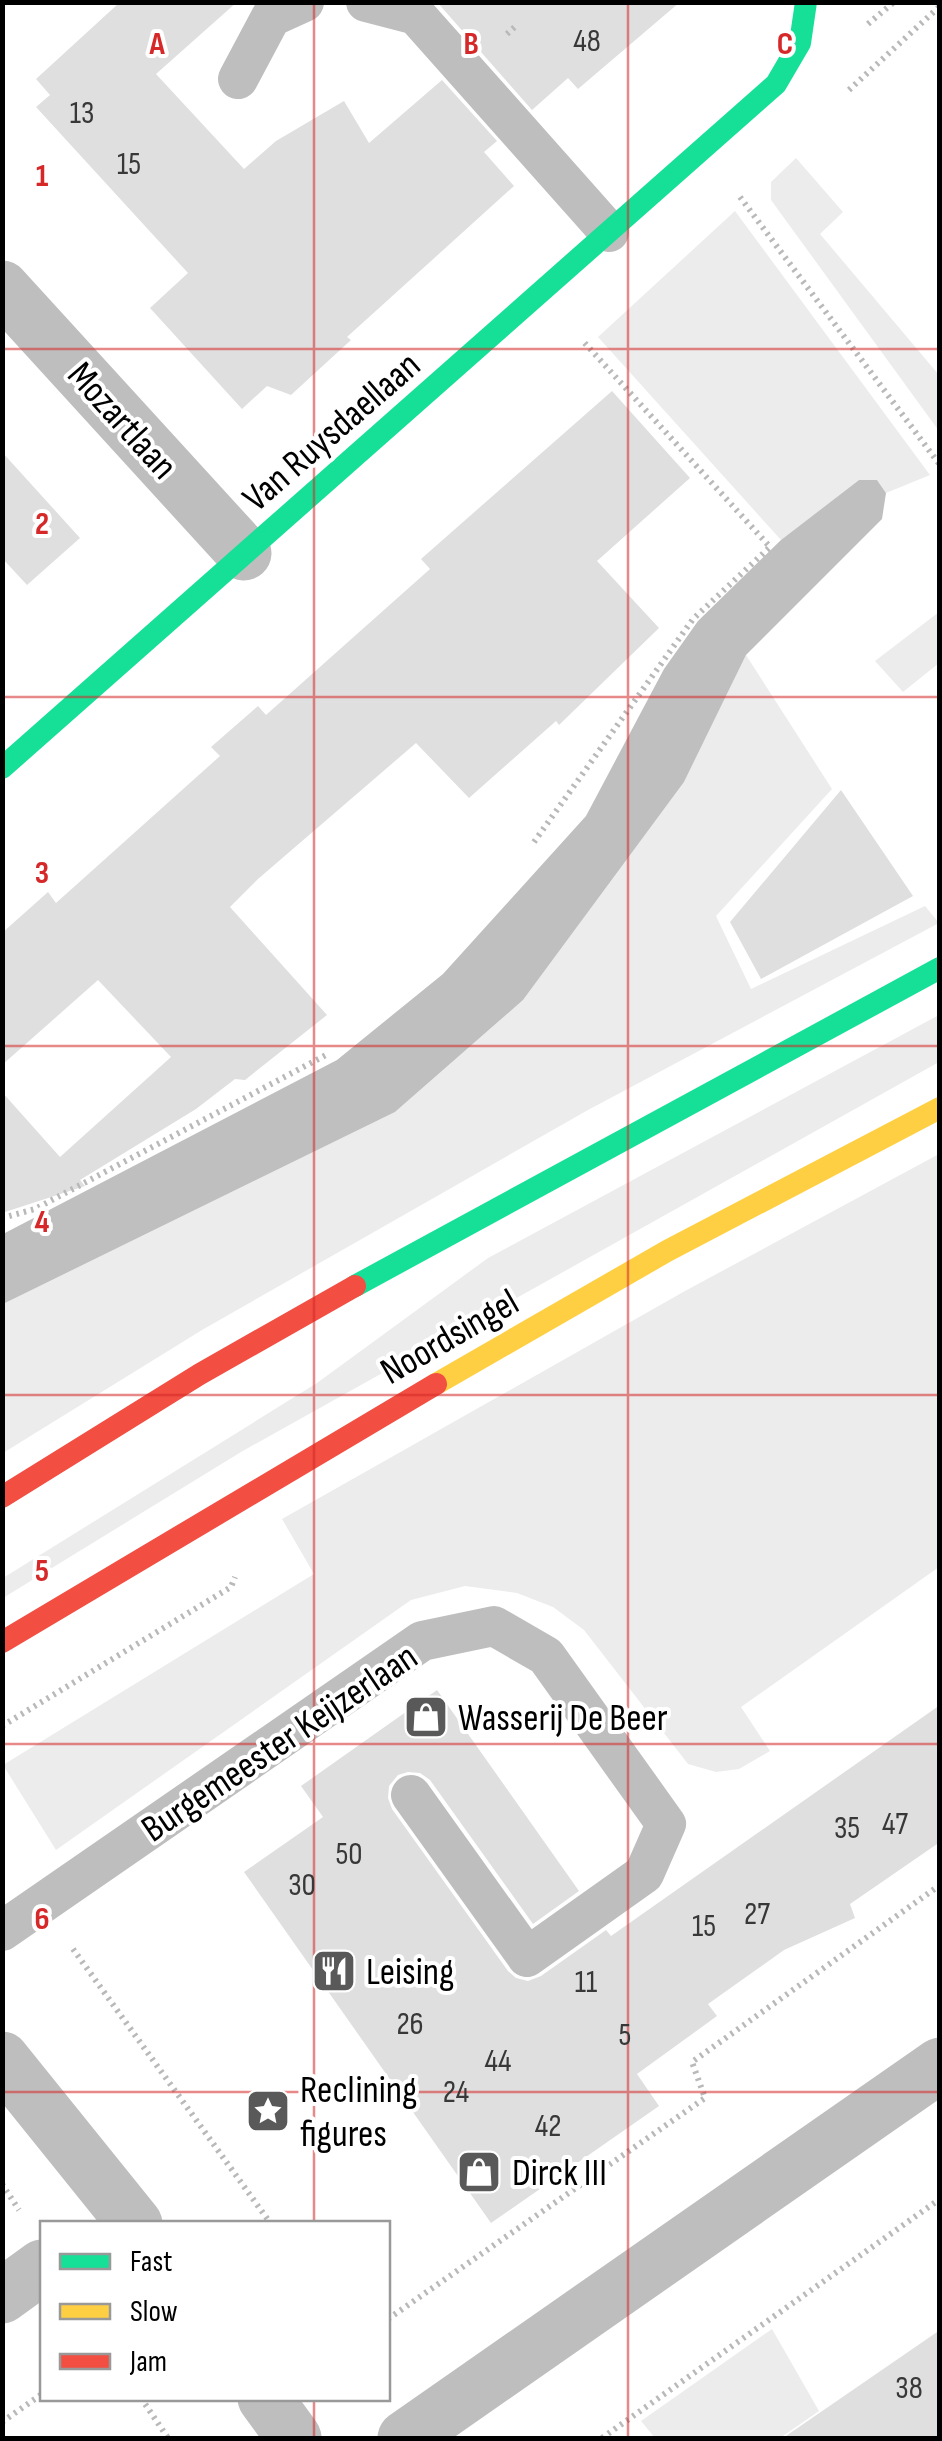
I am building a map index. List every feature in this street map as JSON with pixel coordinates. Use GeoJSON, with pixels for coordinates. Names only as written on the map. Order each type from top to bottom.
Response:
{"type":"FeatureCollection","features":[{"type":"Feature","properties":{"kind":"main road","name":"Van Ruysdaellaan"},"geometry":{"type":"LineString","coordinates":[[2,768],[776,84],[800,43],[806,2]]}},
{"type":"Feature","properties":{"kind":"main road"},"geometry":{"type":"LineString","coordinates":[[2,1497],[200,1374],[436,1240],[940,968]]}},
{"type":"Feature","properties":{"kind":"main road","name":"Noordsingel"},"geometry":{"type":"LineString","coordinates":[[2,1642],[280,1474],[667,1251],[940,1108]]}},
{"type":"Feature","properties":{"kind":"street","name":"Mozartlaan"},"geometry":{"type":"LineString","coordinates":[[2,288],[244,553]]}},
{"type":"Feature","properties":{"kind":"street"},"geometry":{"type":"LineString","coordinates":[[2,2059],[120,2218]]}},
{"type":"Feature","properties":{"kind":"street"},"geometry":{"type":"LineString","coordinates":[[405,2438],[940,2064]]}},
{"type":"Feature","properties":{"kind":"street"},"geometry":{"type":"LineString","coordinates":[[2,2296],[40,2268]]}},
{"type":"Feature","properties":{"kind":"street"},"geometry":{"type":"LineString","coordinates":[[267,2401],[294,2438]]}},
{"type":"Feature","properties":{"kind":"lane"},"geometry":{"type":"LineString","coordinates":[[238,79],[271,17],[304,2]]}},
{"type":"Feature","properties":{"kind":"lane"},"geometry":{"type":"LineString","coordinates":[[366,2],[416,15],[608,232]]}},
{"type":"Feature","properties":{"kind":"lane","name":"Burgemeester Keijzerlaan"},"geometry":{"type":"LineString","coordinates":[[2,1931],[422,1641],[494,1626],[546,1656],[666,1824],[644,1874],[527,1957],[412,1795]]}},
{"type":"Feature","properties":{"kind":"path"},"geometry":{"type":"LineString","coordinates":[[706,148],[940,465]]}},
{"type":"Feature","properties":{"kind":"path"},"geometry":{"type":"LineString","coordinates":[[534,842],[693,619],[770,547],[540,294]]}},
{"type":"Feature","properties":{"kind":"path"},"geometry":{"type":"LineString","coordinates":[[2,1218],[36,1208],[326,1055]]}},
{"type":"Feature","properties":{"kind":"path"},"geometry":{"type":"LineString","coordinates":[[2,1726],[231,1587],[236,1573]]}},
{"type":"Feature","properties":{"kind":"path"},"geometry":{"type":"LineString","coordinates":[[390,2318],[705,2098],[692,2062],[940,1885]]}},
{"type":"Feature","properties":{"kind":"path"},"geometry":{"type":"LineString","coordinates":[[42,1905],[269,2221]]}},
{"type":"Feature","properties":{"kind":"path"},"geometry":{"type":"LineString","coordinates":[[602,2438],[940,2199]]}},
{"type":"Feature","properties":{"kind":"path"},"geometry":{"type":"LineString","coordinates":[[2,2422],[40,2395]]}},
{"type":"Feature","properties":{"kind":"path"},"geometry":{"type":"LineString","coordinates":[[143,2401],[168,2438]]}},
{"type":"Feature","properties":{"kind":"shaded area"},"geometry":{"type":"Polygon","coordinates":[[[796,158],[843,212],[820,234],[939,375],[939,431],[771,200],[771,182],[796,158]]]}},
{"type":"Feature","properties":{"kind":"shaded area"},"geometry":{"type":"Polygon","coordinates":[[[735,211],[930,475],[886,493],[877,480],[859,480],[781,540],[598,337],[735,211]]]}},
{"type":"Feature","properties":{"kind":"shaded area"},"geometry":{"type":"Polygon","coordinates":[[[859,480],[877,480],[886,493],[882,519],[746,655],[684,782],[523,1000],[395,1112],[3,1304],[3,1234],[337,1060],[443,974],[586,816],[664,669],[698,621],[781,540],[859,480]]]}},
{"type":"Feature","properties":{"kind":"shaded area"},"geometry":{"type":"Polygon","coordinates":[[[939,612],[939,663],[903,692],[875,661],[939,612]]]}},
{"type":"Feature","properties":{"kind":"shaded area"},"geometry":{"type":"Polygon","coordinates":[[[746,655],[832,789],[716,916],[751,989],[925,906],[939,923],[588,1110],[202,1330],[3,1453],[3,1304],[395,1112],[523,1000],[684,782],[746,655]]]}},
{"type":"Feature","properties":{"kind":"shaded area"},"geometry":{"type":"Polygon","coordinates":[[[939,1015],[939,1062],[241,1452],[3,1598],[3,1578],[317,1383],[488,1258],[939,1015]]]}},
{"type":"Feature","properties":{"kind":"shaded area"},"geometry":{"type":"Polygon","coordinates":[[[939,1154],[939,1567],[741,1707],[770,1751],[739,1769],[716,1772],[688,1764],[584,1630],[553,1607],[517,1593],[465,1586],[411,1600],[56,1850],[3,1765],[314,1574],[282,1519],[685,1291],[939,1154]]]}},
{"type":"Feature","properties":{"kind":"shaded area"},"geometry":{"type":"Polygon","coordinates":[[[772,2329],[819,2411],[780,2438],[655,2438],[641,2421],[772,2329]]]}},
{"type":"Feature","properties":{"kind":"building"},"geometry":{"type":"Polygon","coordinates":[[[237,2],[156,74],[244,169],[276,141],[344,101],[369,143],[442,80],[497,141],[484,152],[514,186],[347,337],[351,340],[291,395],[267,386],[242,409],[150,308],[188,273],[36,107],[50,95],[36,79],[119,3],[237,2]]]}},
{"type":"Feature","properties":{"kind":"building"},"geometry":{"type":"Polygon","coordinates":[[[437,2],[680,2],[578,89],[568,78],[532,110],[437,2]]]}},
{"type":"Feature","properties":{"kind":"building"},"geometry":{"type":"Polygon","coordinates":[[[612,391],[690,478],[597,561],[659,628],[559,725],[556,721],[469,798],[416,743],[258,879],[230,907],[327,1015],[245,1080],[235,1079],[196,1109],[80,1180],[85,1186],[2,1213],[2,1092],[60,1157],[171,1057],[98,980],[2,1065],[2,933],[48,892],[56,903],[220,756],[211,747],[258,706],[266,715],[430,569],[421,559],[612,391]]]}},
{"type":"Feature","properties":{"kind":"building"},"geometry":{"type":"Polygon","coordinates":[[[2,452],[80,538],[27,585],[2,558],[2,452]]]}},
{"type":"Feature","properties":{"kind":"building"},"geometry":{"type":"Polygon","coordinates":[[[841,790],[913,896],[761,979],[730,922],[841,790]]]}},
{"type":"Feature","properties":{"kind":"building"},"geometry":{"type":"Polygon","coordinates":[[[437,1690],[579,1891],[533,1924],[430,1780],[420,1773],[398,1775],[389,1786],[388,1798],[508,1971],[528,1981],[606,1930],[611,1936],[940,1705],[940,1842],[850,1904],[855,1918],[784,1950],[708,2004],[717,2016],[637,2074],[659,2106],[491,2223],[244,1872],[323,1817],[301,1786],[437,1690]]]}},
{"type":"Feature","properties":{"kind":"building"},"geometry":{"type":"Polygon","coordinates":[[[940,2330],[940,2438],[783,2438],[940,2330]]]}},
{"type":"Feature","properties":{"kind":"traffic: fast"},"geometry":{"type":"LineString","coordinates":[[2,768],[776,84],[800,43],[806,2]]}},
{"type":"Feature","properties":{"kind":"traffic: fast"},"geometry":{"type":"LineString","coordinates":[[355,1286],[940,968]]}},
{"type":"Feature","properties":{"kind":"traffic: slow"},"geometry":{"type":"LineString","coordinates":[[436,1384],[667,1251],[940,1108]]}},
{"type":"Feature","properties":{"kind":"traffic: jam"},"geometry":{"type":"LineString","coordinates":[[2,1497],[200,1374],[355,1286]]}},
{"type":"Feature","properties":{"kind":"traffic: jam"},"geometry":{"type":"LineString","coordinates":[[2,1642],[436,1384]]}},
{"type":"Feature","properties":{"kind":"place","name":"Wasserij De Beer"},"geometry":{"type":"Point","coordinates":[426,1717]}},
{"type":"Feature","properties":{"kind":"place","name":"Leising"},"geometry":{"type":"Point","coordinates":[334,1971]}},
{"type":"Feature","properties":{"kind":"place","name":"Reclining figures"},"geometry":{"type":"Point","coordinates":[268,2111]}},
{"type":"Feature","properties":{"kind":"place","name":"Dirck III"},"geometry":{"type":"Point","coordinates":[479,2172]}}]}
